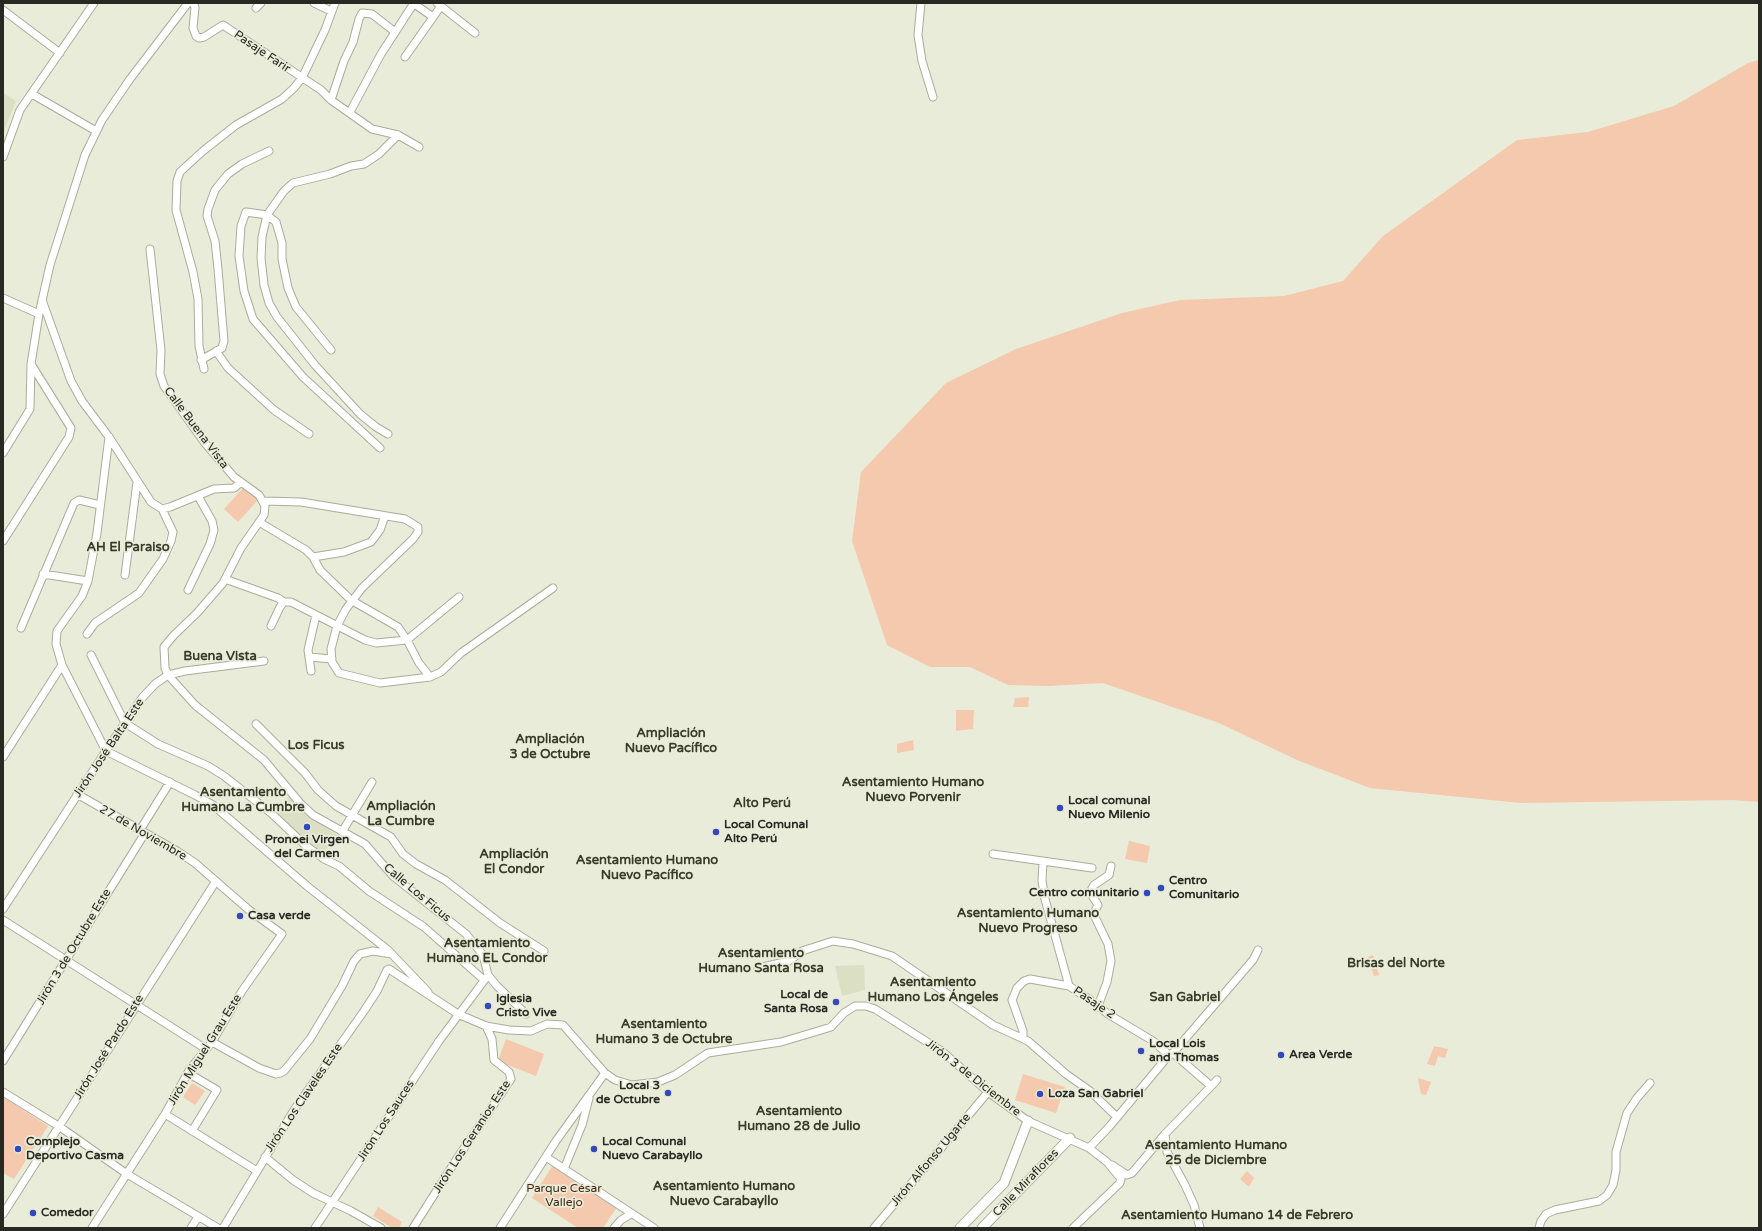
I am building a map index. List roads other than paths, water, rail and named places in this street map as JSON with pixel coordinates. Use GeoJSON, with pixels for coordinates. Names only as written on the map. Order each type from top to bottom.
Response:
{"type":"FeatureCollection","features":[{"type":"Feature","properties":{"kind":"street"},"geometry":{"type":"LineString","coordinates":[[3,157],[20,110],[94,3]]}},
{"type":"Feature","properties":{"kind":"street"},"geometry":{"type":"LineString","coordinates":[[3,453],[28,416],[30,409],[31,364],[39,314],[50,265],[82,164],[96,130],[130,79],[188,3]]}},
{"type":"Feature","properties":{"kind":"street","name":"Pasaje Farir"},"geometry":{"type":"LineString","coordinates":[[193,3],[195,7],[193,28],[196,36],[199,38],[204,37],[223,25],[321,90],[332,100],[372,129],[398,135],[419,147]]}},
{"type":"Feature","properties":{"kind":"street"},"geometry":{"type":"LineString","coordinates":[[314,3],[331,11]]}},
{"type":"Feature","properties":{"kind":"street"},"geometry":{"type":"LineString","coordinates":[[204,369],[201,360],[198,299],[193,272],[176,210],[176,181],[180,172],[203,151],[236,126],[289,94],[302,78],[325,30],[335,3]]}},
{"type":"Feature","properties":{"kind":"street"},"geometry":{"type":"LineString","coordinates":[[350,112],[381,54],[413,3],[433,17]]}},
{"type":"Feature","properties":{"kind":"street"},"geometry":{"type":"LineString","coordinates":[[921,3],[918,35],[922,61],[933,97]]}},
{"type":"Feature","properties":{"kind":"street"},"geometry":{"type":"LineString","coordinates":[[405,57],[443,5],[475,33]]}},
{"type":"Feature","properties":{"kind":"street"},"geometry":{"type":"LineString","coordinates":[[3,10],[60,54]]}},
{"type":"Feature","properties":{"kind":"street"},"geometry":{"type":"LineString","coordinates":[[332,100],[344,61],[353,42],[362,13],[372,14],[395,32]]}},
{"type":"Feature","properties":{"kind":"street"},"geometry":{"type":"LineString","coordinates":[[32,94],[96,130]]}},
{"type":"Feature","properties":{"kind":"street"},"geometry":{"type":"LineString","coordinates":[[388,434],[376,427],[360,414],[315,365],[277,317],[269,303],[264,285],[261,258],[262,237],[267,215],[284,191],[293,183],[364,164],[379,154],[398,135]]}},
{"type":"Feature","properties":{"kind":"street"},"geometry":{"type":"LineString","coordinates":[[201,360],[222,348],[224,341],[215,241],[207,216],[208,209],[215,190],[228,174],[242,164],[269,151]]}},
{"type":"Feature","properties":{"kind":"street"},"geometry":{"type":"LineString","coordinates":[[331,350],[296,307],[288,288],[279,230],[276,222],[267,215],[246,212],[242,226],[240,256],[244,291],[253,319],[303,378],[380,448]]}},
{"type":"Feature","properties":{"kind":"street","name":"Calle Buena Vista"},"geometry":{"type":"LineString","coordinates":[[150,249],[161,350],[160,369],[164,386],[204,442],[241,482],[259,495],[264,501]]}},
{"type":"Feature","properties":{"kind":"street"},"geometry":{"type":"LineString","coordinates":[[3,298],[39,314]]}},
{"type":"Feature","properties":{"kind":"street"},"geometry":{"type":"LineString","coordinates":[[42,300],[71,381],[82,401],[109,437],[151,502],[162,508],[173,532],[171,541],[163,559],[139,593],[95,623],[87,634]]}},
{"type":"Feature","properties":{"kind":"street"},"geometry":{"type":"LineString","coordinates":[[216,351],[228,368],[274,410],[309,434]]}},
{"type":"Feature","properties":{"kind":"street"},"geometry":{"type":"LineString","coordinates":[[3,541],[68,437],[71,428],[31,364]]}},
{"type":"Feature","properties":{"kind":"street"},"geometry":{"type":"LineString","coordinates":[[109,437],[88,581],[82,596],[58,631],[56,644],[62,665],[106,752],[170,782],[213,805],[307,886],[392,954],[434,998],[458,1014],[486,1026],[509,1030],[531,1031],[547,1024],[563,1025],[605,1073],[546,1157],[500,1228]]}},
{"type":"Feature","properties":{"kind":"street"},"geometry":{"type":"LineString","coordinates":[[125,575],[137,482]]}},
{"type":"Feature","properties":{"kind":"street"},"geometry":{"type":"LineString","coordinates":[[162,508],[180,504],[214,489],[234,488],[241,482]]}},
{"type":"Feature","properties":{"kind":"street"},"geometry":{"type":"LineString","coordinates":[[188,590],[210,544],[214,530],[212,520],[198,496]]}},
{"type":"Feature","properties":{"kind":"street"},"geometry":{"type":"LineString","coordinates":[[21,628],[76,500],[100,505]]}},
{"type":"Feature","properties":{"kind":"street"},"geometry":{"type":"LineString","coordinates":[[168,675],[164,659],[164,647],[197,613],[225,579],[240,548],[264,515],[266,506],[264,501],[301,502],[405,519],[418,527],[418,532],[395,558],[351,600],[337,626],[331,650],[332,659],[340,673],[380,683],[430,677],[441,672],[467,649],[553,588]]}},
{"type":"Feature","properties":{"kind":"street"},"geometry":{"type":"LineString","coordinates":[[313,557],[344,552],[371,542],[380,530],[385,516]]}},
{"type":"Feature","properties":{"kind":"street"},"geometry":{"type":"LineString","coordinates":[[259,522],[306,550],[313,557],[320,570],[351,600],[398,626],[419,663],[430,677]]}},
{"type":"Feature","properties":{"kind":"street"},"geometry":{"type":"LineString","coordinates":[[43,574],[88,581]]}},
{"type":"Feature","properties":{"kind":"street"},"geometry":{"type":"LineString","coordinates":[[225,579],[278,598],[284,602],[291,602],[365,640],[376,643],[407,640],[459,597]]}},
{"type":"Feature","properties":{"kind":"street"},"geometry":{"type":"LineString","coordinates":[[271,626],[284,602]]}},
{"type":"Feature","properties":{"kind":"street"},"geometry":{"type":"LineString","coordinates":[[311,671],[309,641],[316,614]]}},
{"type":"Feature","properties":{"kind":"street"},"geometry":{"type":"LineString","coordinates":[[91,655],[125,723],[158,744],[208,766],[224,776],[271,813],[305,845],[324,859],[339,866],[369,891],[424,926],[486,978]]}},
{"type":"Feature","properties":{"kind":"street"},"geometry":{"type":"LineString","coordinates":[[309,657],[332,659]]}},
{"type":"Feature","properties":{"kind":"street","name":"Jirón José Balta Este"},"geometry":{"type":"LineString","coordinates":[[3,909],[77,794],[142,698],[155,684],[168,675],[190,670],[264,661]]}},
{"type":"Feature","properties":{"kind":"street"},"geometry":{"type":"LineString","coordinates":[[3,757],[62,665]]}},
{"type":"Feature","properties":{"kind":"street","name":"Calle Los Ficus"},"geometry":{"type":"LineString","coordinates":[[168,675],[206,714],[264,760],[300,803],[313,815],[365,844],[393,876],[466,934],[483,954],[486,978],[497,986],[526,1014]]}},
{"type":"Feature","properties":{"kind":"street"},"geometry":{"type":"LineString","coordinates":[[256,724],[305,773],[318,790],[336,806],[352,816],[374,826],[391,837],[404,854],[416,864],[445,880],[500,923],[544,951]]}},
{"type":"Feature","properties":{"kind":"street","name":"Jirón 3 de Octubre Este"},"geometry":{"type":"LineString","coordinates":[[3,1061],[67,959],[143,831],[170,782]]}},
{"type":"Feature","properties":{"kind":"street"},"geometry":{"type":"LineString","coordinates":[[342,832],[372,782]]}},
{"type":"Feature","properties":{"kind":"street","name":"27 de Noviembre"},"geometry":{"type":"LineString","coordinates":[[77,794],[177,851],[216,881],[249,910],[282,934]]}},
{"type":"Feature","properties":{"kind":"street"},"geometry":{"type":"LineString","coordinates":[[993,854],[1092,868]]}},
{"type":"Feature","properties":{"kind":"street"},"geometry":{"type":"LineString","coordinates":[[1043,862],[1042,882],[1045,899],[1069,986]]}},
{"type":"Feature","properties":{"kind":"street"},"geometry":{"type":"LineString","coordinates":[[1098,1006],[1107,982],[1111,961],[1108,944],[1094,917],[1098,905],[1090,892],[1094,885],[1109,876],[1111,866]]}},
{"type":"Feature","properties":{"kind":"street","name":"Jirón José Pardo Este"},"geometry":{"type":"LineString","coordinates":[[3,1214],[216,881]]}},
{"type":"Feature","properties":{"kind":"street"},"geometry":{"type":"LineString","coordinates":[[3,920],[67,959],[206,1049]]}},
{"type":"Feature","properties":{"kind":"street","name":"Jirón Miguel Grau Este"},"geometry":{"type":"LineString","coordinates":[[92,1228],[165,1114],[188,1073],[212,1042],[242,991],[282,934]]}},
{"type":"Feature","properties":{"kind":"street"},"geometry":{"type":"LineString","coordinates":[[758,968],[789,961],[802,951],[833,941],[853,944],[892,956],[993,1025],[1023,1038],[1066,1074],[1090,1091],[1117,1117]]}},
{"type":"Feature","properties":{"kind":"street"},"geometry":{"type":"LineString","coordinates":[[1089,1148],[1253,960],[1258,950]]}},
{"type":"Feature","properties":{"kind":"street"},"geometry":{"type":"LineString","coordinates":[[212,1042],[259,1068],[276,1074],[280,1073],[284,1071],[310,1039],[342,986],[354,961],[360,954],[373,951],[392,954]]}},
{"type":"Feature","properties":{"kind":"street","name":"Jirón Los Claveles Este"},"geometry":{"type":"LineString","coordinates":[[223,1228],[294,1110],[372,1001],[386,970],[398,974],[434,998]]}},
{"type":"Feature","properties":{"kind":"street","name":"Jirón Los Sauces"},"geometry":{"type":"LineString","coordinates":[[315,1228],[458,1014],[486,978]]}},
{"type":"Feature","properties":{"kind":"street","name":"Pasaje 2"},"geometry":{"type":"LineString","coordinates":[[1023,1038],[1023,1031],[1012,1000],[1017,988],[1024,981],[1030,980],[1069,986],[1153,1041],[1211,1086]]}},
{"type":"Feature","properties":{"kind":"street","name":"Jirón 3 de Diciembre"},"geometry":{"type":"LineString","coordinates":[[605,1073],[615,1080],[632,1085],[658,1082],[675,1075],[708,1053],[781,1042],[831,1027],[850,1009],[861,1005],[883,1014],[943,1052],[988,1092],[1028,1121],[1070,1138],[1089,1148],[1107,1162],[1121,1180],[1118,1186],[1073,1228]]}},
{"type":"Feature","properties":{"kind":"street","name":"Jirón Los Geranios Este"},"geometry":{"type":"LineString","coordinates":[[413,1228],[458,1157],[511,1079],[509,1072],[494,1060],[494,1046],[486,1026]]}},
{"type":"Feature","properties":{"kind":"street"},"geometry":{"type":"LineString","coordinates":[[188,1073],[217,1090],[192,1131]]}},
{"type":"Feature","properties":{"kind":"street"},"geometry":{"type":"LineString","coordinates":[[1107,1162],[1129,1175],[1132,1173],[1165,1134],[1217,1080]]}},
{"type":"Feature","properties":{"kind":"street"},"geometry":{"type":"LineString","coordinates":[[1539,1228],[1541,1221],[1546,1214],[1599,1200],[1607,1196],[1613,1185],[1616,1170],[1616,1152],[1627,1113],[1636,1098],[1650,1083]]}},
{"type":"Feature","properties":{"kind":"street"},"geometry":{"type":"LineString","coordinates":[[3,1092],[60,1127],[127,1174],[218,1228]]}},
{"type":"Feature","properties":{"kind":"street","name":"Jirón Alfonso Ugarte"},"geometry":{"type":"LineString","coordinates":[[874,1228],[988,1092]]}},
{"type":"Feature","properties":{"kind":"street"},"geometry":{"type":"LineString","coordinates":[[564,1169],[582,1125],[590,1094]]}},
{"type":"Feature","properties":{"kind":"street"},"geometry":{"type":"LineString","coordinates":[[165,1114],[257,1171]]}},
{"type":"Feature","properties":{"kind":"street","name":"Calle Miraflores"},"geometry":{"type":"LineString","coordinates":[[960,1228],[1004,1183],[1028,1121]]}},
{"type":"Feature","properties":{"kind":"street"},"geometry":{"type":"LineString","coordinates":[[1165,1134],[1167,1152],[1185,1184],[1194,1206],[1200,1228]]}},
{"type":"Feature","properties":{"kind":"street","name":"Calle Miraflores"},"geometry":{"type":"LineString","coordinates":[[982,1228],[1070,1138]]}},
{"type":"Feature","properties":{"kind":"street"},"geometry":{"type":"LineString","coordinates":[[265,1157],[293,1180],[323,1200],[357,1214],[381,1228]]}},
{"type":"Feature","properties":{"kind":"street"},"geometry":{"type":"LineString","coordinates":[[546,1157],[654,1228]]}},
{"type":"Feature","properties":{"kind":"street"},"geometry":{"type":"LineString","coordinates":[[614,1228],[621,1220],[632,1214]]}},
{"type":"Feature","properties":{"kind":"street"},"geometry":{"type":"LineString","coordinates":[[191,1228],[198,1217]]}},
{"type":"Feature","properties":{"kind":"place","name":"Local comunal Nuevo Milenio"},"geometry":{"type":"Point","coordinates":[1060,808]}},
{"type":"Feature","properties":{"kind":"place","name":"Pronoei Virgen del Carmen"},"geometry":{"type":"Point","coordinates":[307,827]}},
{"type":"Feature","properties":{"kind":"place","name":"Local Comunal Alto Perú"},"geometry":{"type":"Point","coordinates":[716,832]}},
{"type":"Feature","properties":{"kind":"place","name":"Centro Comunitario"},"geometry":{"type":"Point","coordinates":[1161,888]}},
{"type":"Feature","properties":{"kind":"place","name":"Centro comunitario"},"geometry":{"type":"Point","coordinates":[1147,893]}},
{"type":"Feature","properties":{"kind":"place","name":"Casa verde"},"geometry":{"type":"Point","coordinates":[240,916]}},
{"type":"Feature","properties":{"kind":"place","name":"Local de Santa Rosa"},"geometry":{"type":"Point","coordinates":[836,1002]}},
{"type":"Feature","properties":{"kind":"place","name":"Iglesia Cristo Vive"},"geometry":{"type":"Point","coordinates":[488,1006]}},
{"type":"Feature","properties":{"kind":"place","name":"Local Lois and Thomas"},"geometry":{"type":"Point","coordinates":[1141,1051]}},
{"type":"Feature","properties":{"kind":"place","name":"Area Verde"},"geometry":{"type":"Point","coordinates":[1281,1055]}},
{"type":"Feature","properties":{"kind":"place","name":"Local 3 de Octubre"},"geometry":{"type":"Point","coordinates":[668,1093]}},
{"type":"Feature","properties":{"kind":"place","name":"Loza San Gabriel"},"geometry":{"type":"Point","coordinates":[1040,1094]}},
{"type":"Feature","properties":{"kind":"place","name":"Complejo Deportivo Casma"},"geometry":{"type":"Point","coordinates":[18,1149]}},
{"type":"Feature","properties":{"kind":"place","name":"Local Comunal Nuevo Carabayllo"},"geometry":{"type":"Point","coordinates":[594,1149]}},
{"type":"Feature","properties":{"kind":"place","name":"Comedor"},"geometry":{"type":"Point","coordinates":[33,1213]}},
{"type":"Feature","properties":{"kind":"district","name":"AH El Paraiso"},"geometry":{"type":"Point","coordinates":[128,548]}},
{"type":"Feature","properties":{"kind":"district","name":"Buena Vista"},"geometry":{"type":"Point","coordinates":[220,657]}},
{"type":"Feature","properties":{"kind":"district","name":"Ampliación Nuevo Pacífico"},"geometry":{"type":"Point","coordinates":[671,742]}},
{"type":"Feature","properties":{"kind":"district","name":"Los Ficus"},"geometry":{"type":"Point","coordinates":[316,746]}},
{"type":"Feature","properties":{"kind":"district","name":"Ampliación 3 de Octubre"},"geometry":{"type":"Point","coordinates":[550,748]}},
{"type":"Feature","properties":{"kind":"district","name":"Asentamiento Humano Nuevo Porvenir"},"geometry":{"type":"Point","coordinates":[913,790]}},
{"type":"Feature","properties":{"kind":"district","name":"Asentamiento Humano La Cumbre"},"geometry":{"type":"Point","coordinates":[243,800]}},
{"type":"Feature","properties":{"kind":"district","name":"Alto Perú"},"geometry":{"type":"Point","coordinates":[762,804]}},
{"type":"Feature","properties":{"kind":"district","name":"Ampliación La Cumbre"},"geometry":{"type":"Point","coordinates":[401,814]}},
{"type":"Feature","properties":{"kind":"district","name":"Ampliación El Condor"},"geometry":{"type":"Point","coordinates":[514,862]}},
{"type":"Feature","properties":{"kind":"district","name":"Asentamiento Humano Nuevo Pacífico"},"geometry":{"type":"Point","coordinates":[647,868]}},
{"type":"Feature","properties":{"kind":"district","name":"Asentamiento Humano Nuevo Progreso"},"geometry":{"type":"Point","coordinates":[1028,922]}},
{"type":"Feature","properties":{"kind":"district","name":"Asentamiento Humano EL Condor"},"geometry":{"type":"Point","coordinates":[487,952]}},
{"type":"Feature","properties":{"kind":"district","name":"Asentamiento Humano Santa Rosa"},"geometry":{"type":"Point","coordinates":[761,962]}},
{"type":"Feature","properties":{"kind":"district","name":"Brisas del Norte"},"geometry":{"type":"Point","coordinates":[1396,964]}},
{"type":"Feature","properties":{"kind":"district","name":"Asentamiento Humano Los Ángeles"},"geometry":{"type":"Point","coordinates":[933,990]}},
{"type":"Feature","properties":{"kind":"district","name":"San Gabriel"},"geometry":{"type":"Point","coordinates":[1185,998]}},
{"type":"Feature","properties":{"kind":"district","name":"Asentamiento Humano 3 de Octubre"},"geometry":{"type":"Point","coordinates":[664,1032]}},
{"type":"Feature","properties":{"kind":"district","name":"Asentamiento Humano 28 de Julio"},"geometry":{"type":"Point","coordinates":[799,1120]}},
{"type":"Feature","properties":{"kind":"district","name":"Asentamiento Humano 25 de Diciembre"},"geometry":{"type":"Point","coordinates":[1216,1154]}},
{"type":"Feature","properties":{"kind":"district","name":"Asentamiento Humano Nuevo Carabayllo"},"geometry":{"type":"Point","coordinates":[724,1194]}},
{"type":"Feature","properties":{"kind":"district","name":"Asentamiento Humano 14 de Febrero"},"geometry":{"type":"Point","coordinates":[1237,1216]}},
{"type":"Feature","properties":{"kind":"park label","name":"Parque César Vallejo"},"geometry":{"type":"Point","coordinates":[564,1196]}}]}
